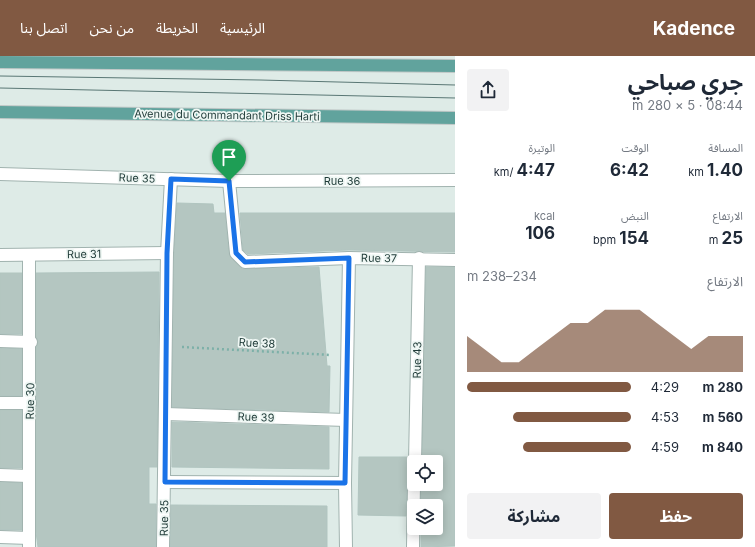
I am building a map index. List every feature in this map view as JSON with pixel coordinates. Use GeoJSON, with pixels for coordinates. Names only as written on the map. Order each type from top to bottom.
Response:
{"type":"FeatureCollection","features":[{"type":"Feature","properties":{"kind":"main road"},"geometry":{"type":"LineString","coordinates":[[0,62],[257,60],[455,66]]}},
{"type":"Feature","properties":{"kind":"main road","name":"Avenue du Commandant Driss Harti"},"geometry":{"type":"LineString","coordinates":[[0,112],[455,118]]}},
{"type":"Feature","properties":{"kind":"street","name":"Rue 35"},"geometry":{"type":"LineString","coordinates":[[0,174],[171,179],[167,253],[163,547]]}},
{"type":"Feature","properties":{"kind":"street","name":"Rue 36"},"geometry":{"type":"LineString","coordinates":[[171,179],[229,181],[455,180]]}},
{"type":"Feature","properties":{"kind":"street","name":"Rue 37"},"geometry":{"type":"LineString","coordinates":[[229,181],[236,253],[245,262],[255,263],[349,258],[419,258],[455,260]]}},
{"type":"Feature","properties":{"kind":"street","name":"Rue 31"},"geometry":{"type":"LineString","coordinates":[[0,255],[167,253]]}},
{"type":"Feature","properties":{"kind":"street","name":"Rue 30"},"geometry":{"type":"LineString","coordinates":[[29,543],[28,476],[31,342],[30,255]]}},
{"type":"Feature","properties":{"kind":"street"},"geometry":{"type":"LineString","coordinates":[[346,547],[345,483],[349,258]]}},
{"type":"Feature","properties":{"kind":"street","name":"Rue 43"},"geometry":{"type":"LineString","coordinates":[[415,455],[419,258]]}},
{"type":"Feature","properties":{"kind":"street"},"geometry":{"type":"LineString","coordinates":[[0,341],[31,342]]}},
{"type":"Feature","properties":{"kind":"street"},"geometry":{"type":"LineString","coordinates":[[0,403],[30,403]]}},
{"type":"Feature","properties":{"kind":"street","name":"Rue 39"},"geometry":{"type":"LineString","coordinates":[[166,414],[346,420]]}},
{"type":"Feature","properties":{"kind":"street"},"geometry":{"type":"LineString","coordinates":[[0,475],[28,476]]}},
{"type":"Feature","properties":{"kind":"street"},"geometry":{"type":"LineString","coordinates":[[165,482],[345,483]]}},
{"type":"Feature","properties":{"kind":"street"},"geometry":{"type":"LineString","coordinates":[[413,547],[414,491]]}},
{"type":"Feature","properties":{"kind":"street"},"geometry":{"type":"LineString","coordinates":[[0,538],[29,543]]}},
{"type":"Feature","properties":{"kind":"path","name":"Rue 38"},"geometry":{"type":"LineString","coordinates":[[166,346],[348,356]]}},
{"type":"Feature","properties":{"kind":"building"},"geometry":{"type":"Polygon","coordinates":[[[177,203],[213,204],[214,213],[225,213],[229,254],[242,269],[319,267],[327,366],[330,366],[329,412],[172,407],[174,253],[177,203]]]}},
{"type":"Feature","properties":{"kind":"building"},"geometry":{"type":"Polygon","coordinates":[[[240,213],[455,213],[455,252],[349,250],[248,254],[243,250],[240,213]]]}},
{"type":"Feature","properties":{"kind":"building"},"geometry":{"type":"Polygon","coordinates":[[[426,267],[455,267],[455,546],[421,547],[421,535],[443,535],[443,499],[421,499],[421,491],[443,491],[443,455],[422,455],[426,267]]]}},
{"type":"Feature","properties":{"kind":"building"},"geometry":{"type":"Polygon","coordinates":[[[159,272],[157,467],[149,467],[149,504],[156,504],[156,547],[38,547],[36,532],[36,347],[38,342],[36,337],[36,273],[159,272]]]}},
{"type":"Feature","properties":{"kind":"building"},"geometry":{"type":"Polygon","coordinates":[[[0,273],[22,273],[22,334],[0,334],[0,273]]]}},
{"type":"Feature","properties":{"kind":"building"},"geometry":{"type":"Polygon","coordinates":[[[0,348],[22,349],[22,396],[0,396],[0,348]]]}},
{"type":"Feature","properties":{"kind":"building"},"geometry":{"type":"Polygon","coordinates":[[[0,410],[22,410],[22,468],[0,468],[0,410]]]}},
{"type":"Feature","properties":{"kind":"building"},"geometry":{"type":"Polygon","coordinates":[[[172,422],[329,427],[329,469],[172,467],[172,422]]]}},
{"type":"Feature","properties":{"kind":"building"},"geometry":{"type":"Polygon","coordinates":[[[359,457],[407,457],[406,516],[358,515],[359,457]]]}},
{"type":"Feature","properties":{"kind":"building"},"geometry":{"type":"Polygon","coordinates":[[[0,482],[22,483],[22,530],[0,530],[0,482]]]}},
{"type":"Feature","properties":{"kind":"building"},"geometry":{"type":"Polygon","coordinates":[[[171,505],[327,506],[327,547],[170,547],[171,505]]]}},
{"type":"Feature","properties":{"kind":"tram line"},"geometry":{"type":"LineString","coordinates":[[0,76],[455,85]]}},
{"type":"Feature","properties":{"kind":"tram line"},"geometry":{"type":"LineString","coordinates":[[0,88],[455,98]]}},
{"type":"Feature","properties":{"kind":"route"},"geometry":{"type":"LineString","coordinates":[[171,179],[229,181],[236,253],[240,259],[245,262],[255,263],[349,258],[345,483],[165,482],[167,253],[171,179]]}}]}
